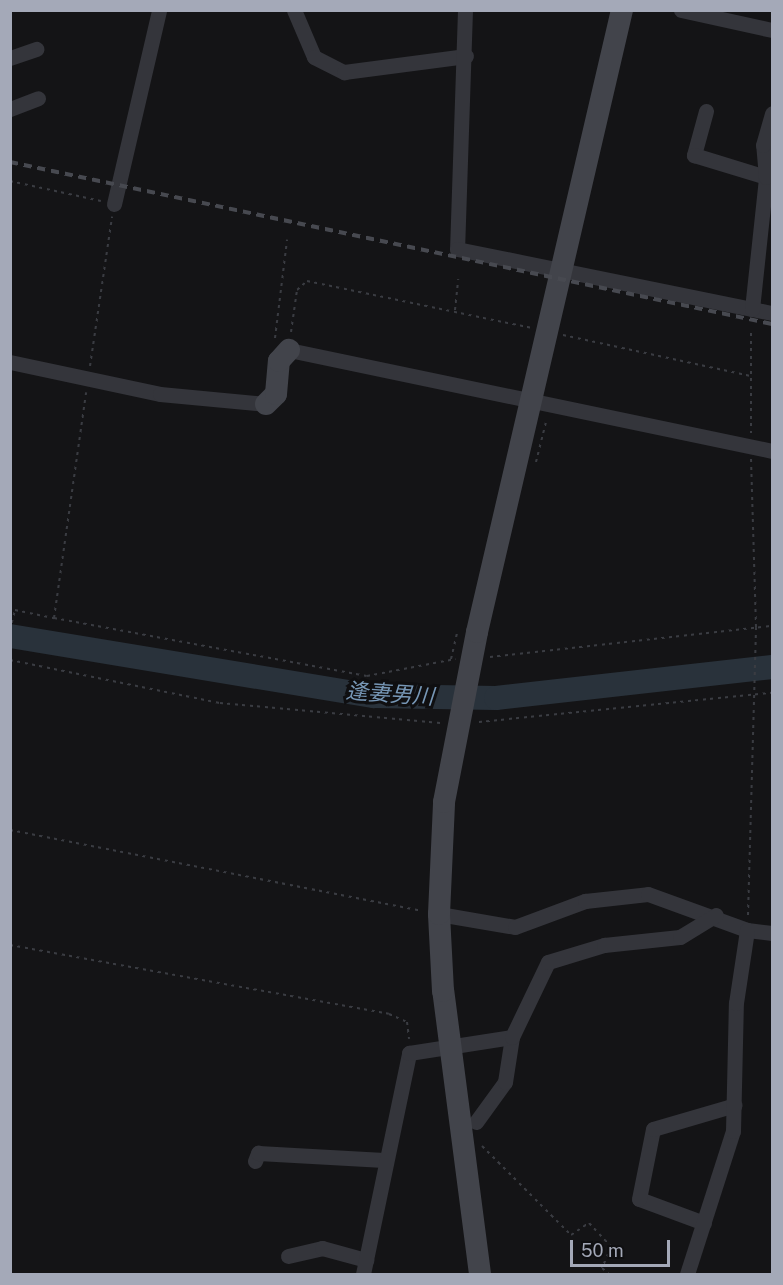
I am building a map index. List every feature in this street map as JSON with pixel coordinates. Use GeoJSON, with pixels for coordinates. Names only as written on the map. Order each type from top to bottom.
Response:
{"type":"FeatureCollection","features":[{"type":"Feature","properties":{"kind":"street"},"geometry":{"type":"LineString","coordinates":[[114,204],[159,10]]}},
{"type":"Feature","properties":{"kind":"street"},"geometry":{"type":"LineString","coordinates":[[294,10],[314,57],[344,72],[466,56]]}},
{"type":"Feature","properties":{"kind":"street"},"geometry":{"type":"LineString","coordinates":[[465,10],[466,56],[457,249],[562,266],[772,313]]}},
{"type":"Feature","properties":{"kind":"street"},"geometry":{"type":"LineString","coordinates":[[480,1275],[450,1046],[439,914],[444,802],[458,721],[546,331],[622,10]]}},
{"type":"Feature","properties":{"kind":"street"},"geometry":{"type":"LineString","coordinates":[[681,10],[772,30]]}},
{"type":"Feature","properties":{"kind":"street"},"geometry":{"type":"LineString","coordinates":[[10,58],[36,49]]}},
{"type":"Feature","properties":{"kind":"street"},"geometry":{"type":"LineString","coordinates":[[10,109],[38,98]]}},
{"type":"Feature","properties":{"kind":"street"},"geometry":{"type":"LineString","coordinates":[[706,111],[694,155],[766,177]]}},
{"type":"Feature","properties":{"kind":"street"},"geometry":{"type":"LineString","coordinates":[[752,309],[766,177],[763,145],[772,113]]}},
{"type":"Feature","properties":{"kind":"street"},"geometry":{"type":"LineString","coordinates":[[10,362],[88,375],[160,394],[266,404],[276,394],[284,356],[772,451]]}},
{"type":"Feature","properties":{"kind":"street"},"geometry":{"type":"LineString","coordinates":[[439,914],[515,927],[585,901],[648,894],[716,915],[747,930],[772,933]]}},
{"type":"Feature","properties":{"kind":"street"},"geometry":{"type":"LineString","coordinates":[[476,1122],[505,1082],[512,1037],[548,962],[604,945],[680,937],[716,915]]}},
{"type":"Feature","properties":{"kind":"street"},"geometry":{"type":"LineString","coordinates":[[687,1275],[733,1131],[736,1003],[747,930]]}},
{"type":"Feature","properties":{"kind":"street"},"geometry":{"type":"LineString","coordinates":[[288,1256],[322,1248],[365,1267],[384,1160],[409,1053],[512,1037]]}},
{"type":"Feature","properties":{"kind":"street"},"geometry":{"type":"LineString","coordinates":[[704,1223],[639,1199],[653,1129],[735,1105]]}},
{"type":"Feature","properties":{"kind":"street"},"geometry":{"type":"LineString","coordinates":[[255,1161],[258,1153],[384,1160]]}},
{"type":"Feature","properties":{"kind":"path"},"geometry":{"type":"LineString","coordinates":[[10,181],[114,204],[54,618]]}},
{"type":"Feature","properties":{"kind":"path"},"geometry":{"type":"LineString","coordinates":[[286,240],[273,359],[284,356],[297,290],[308,281],[455,310],[751,376]]}},
{"type":"Feature","properties":{"kind":"path"},"geometry":{"type":"LineString","coordinates":[[455,310],[459,279]]}},
{"type":"Feature","properties":{"kind":"path"},"geometry":{"type":"LineString","coordinates":[[747,930],[754,632],[756,627],[750,333]]}},
{"type":"Feature","properties":{"kind":"path"},"geometry":{"type":"LineString","coordinates":[[10,630],[13,610],[367,676],[471,665],[772,626]]}},
{"type":"Feature","properties":{"kind":"path"},"geometry":{"type":"LineString","coordinates":[[10,660],[220,703],[354,719],[458,721],[772,693]]}},
{"type":"Feature","properties":{"kind":"path"},"geometry":{"type":"LineString","coordinates":[[10,830],[439,914]]}},
{"type":"Feature","properties":{"kind":"path"},"geometry":{"type":"LineString","coordinates":[[10,945],[389,1014],[407,1022],[409,1053]]}},
{"type":"Feature","properties":{"kind":"path"},"geometry":{"type":"LineString","coordinates":[[476,1122],[481,1145],[571,1235],[589,1223],[611,1247],[602,1268],[609,1275]]}},
{"type":"Feature","properties":{"kind":"waterway","name":"逢妻男川"},"geometry":{"type":"LineString","coordinates":[[10,636],[374,696],[496,698],[772,667]]}},
{"type":"Feature","properties":{"kind":"railway"},"geometry":{"type":"LineString","coordinates":[[10,162],[772,324]]}}]}
